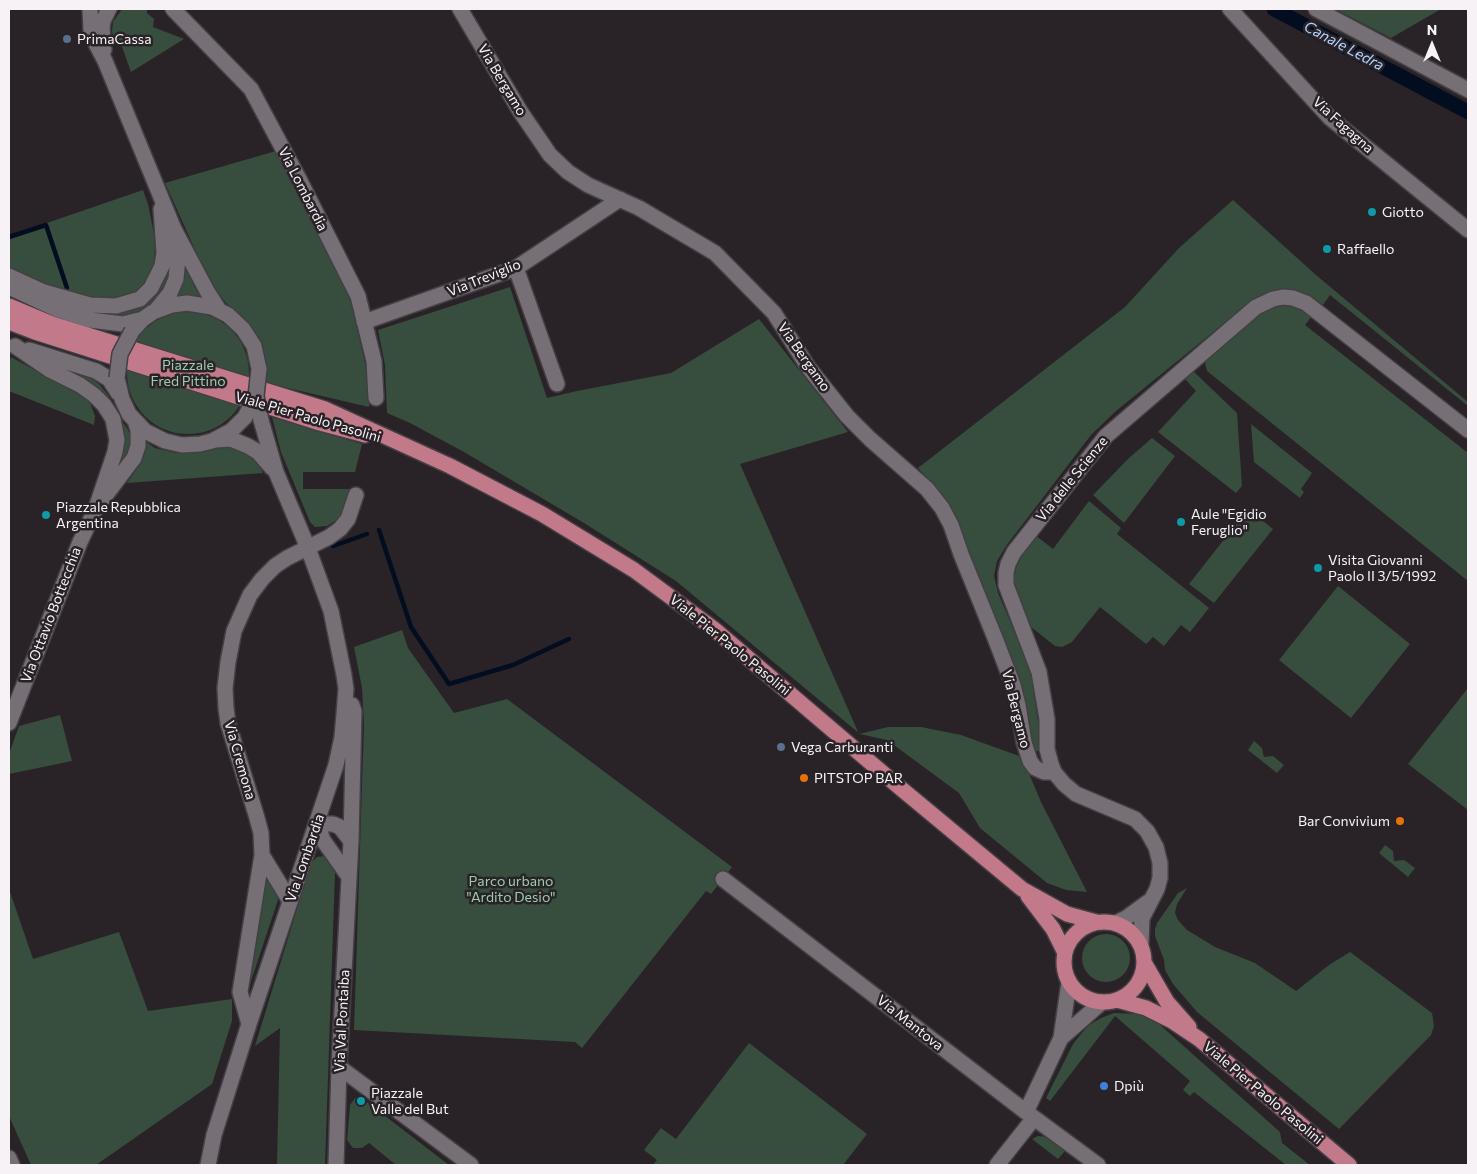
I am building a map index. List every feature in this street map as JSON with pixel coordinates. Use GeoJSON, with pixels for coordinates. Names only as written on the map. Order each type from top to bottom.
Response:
{"type":"FeatureCollection","features":[{"type":"Feature","properties":{"kind":"main road","name":"Viale Pier Paolo Pasolini"},"geometry":{"type":"LineString","coordinates":[[9,306],[52,324],[325,409],[408,446],[542,514],[634,570],[714,629],[1022,889],[1067,914],[1096,922]]}},
{"type":"Feature","properties":{"kind":"main road","name":"Viale Pier Paolo Pasolini"},"geometry":{"type":"LineString","coordinates":[[9,322],[320,423],[408,446]]}},
{"type":"Feature","properties":{"kind":"main road","name":"Viale Pier Paolo Pasolini"},"geometry":{"type":"LineString","coordinates":[[1022,889],[1053,929],[1065,953]]}},
{"type":"Feature","properties":{"kind":"main road"},"geometry":{"type":"LineString","coordinates":[[1096,922],[1116,923],[1131,931],[1140,943],[1144,952],[1145,964],[1142,978],[1126,996],[1117,1000],[1102,1002],[1089,999],[1079,993],[1069,982],[1065,970],[1065,953],[1070,941],[1080,929],[1096,922]]}},
{"type":"Feature","properties":{"kind":"main road","name":"Viale Pier Paolo Pasolini"},"geometry":{"type":"LineString","coordinates":[[1145,964],[1167,1002],[1199,1039]]}},
{"type":"Feature","properties":{"kind":"main road","name":"Viale Pier Paolo Pasolini"},"geometry":{"type":"LineString","coordinates":[[1117,1000],[1146,1008],[1172,1021],[1199,1039],[1349,1165]]}},
{"type":"Feature","properties":{"kind":"street"},"geometry":{"type":"LineString","coordinates":[[90,9],[91,30],[174,229],[219,310]]}},
{"type":"Feature","properties":{"kind":"street"},"geometry":{"type":"LineString","coordinates":[[105,61],[102,28],[109,9]]}},
{"type":"Feature","properties":{"kind":"street","name":"Via Lombardia"},"geometry":{"type":"LineString","coordinates":[[173,9],[251,90],[299,179],[358,296],[374,361],[376,398]]}},
{"type":"Feature","properties":{"kind":"street","name":"Via Bergamo"},"geometry":{"type":"LineString","coordinates":[[460,9],[520,111],[550,155],[568,172],[588,185],[658,219],[715,253],[774,313],[808,367],[846,416],[927,489],[942,508],[951,525],[1013,685],[1024,742],[1030,761],[1035,768],[1044,772],[1054,772]]}},
{"type":"Feature","properties":{"kind":"street","name":"Via Fagagna"},"geometry":{"type":"LineString","coordinates":[[1230,9],[1330,118],[1468,230]]}},
{"type":"Feature","properties":{"kind":"street"},"geometry":{"type":"LineString","coordinates":[[1316,9],[1468,90]]}},
{"type":"Feature","properties":{"kind":"street"},"geometry":{"type":"LineString","coordinates":[[9,276],[44,292],[90,305],[116,306],[140,298],[151,288],[162,266],[164,253],[159,190]]}},
{"type":"Feature","properties":{"kind":"street","name":"Via Treviglio"},"geometry":{"type":"LineString","coordinates":[[364,322],[516,268],[620,199]]}},
{"type":"Feature","properties":{"kind":"street"},"geometry":{"type":"LineString","coordinates":[[122,399],[117,378],[120,354],[124,344],[132,331],[170,293],[176,279],[178,258],[174,229]]}},
{"type":"Feature","properties":{"kind":"street"},"geometry":{"type":"LineString","coordinates":[[516,268],[557,384]]}},
{"type":"Feature","properties":{"kind":"street"},"geometry":{"type":"LineString","coordinates":[[9,287],[56,309],[90,320],[123,324],[148,316],[172,305],[198,304],[219,310],[233,318],[254,346],[260,369],[256,396],[245,417],[231,431],[212,441],[200,444],[172,443],[153,436],[135,421],[109,379],[96,371],[12,345]]}},
{"type":"Feature","properties":{"kind":"street","name":"Via delle Scienze"},"geometry":{"type":"LineString","coordinates":[[1140,943],[1142,918],[1159,884],[1160,870],[1156,847],[1142,824],[1129,815],[1076,794],[1054,772],[1047,749],[1047,719],[1039,672],[1006,585],[1008,564],[1025,538],[1106,436],[1264,302],[1283,297],[1300,299],[1468,430]]}},
{"type":"Feature","properties":{"kind":"street","name":"Via Ottavio Bottecchia"},"geometry":{"type":"LineString","coordinates":[[10,717],[80,542],[96,508],[115,452],[116,435],[113,419],[104,405],[92,393],[50,370],[12,345]]}},
{"type":"Feature","properties":{"kind":"street","name":"Via Lombardia"},"geometry":{"type":"LineString","coordinates":[[208,1165],[216,1128],[249,1024],[336,765],[342,737],[346,688],[331,611],[308,548],[276,472],[256,396]]}},
{"type":"Feature","properties":{"kind":"street","name":"Via Ottavio Bottecchia"},"geometry":{"type":"LineString","coordinates":[[96,508],[134,458],[138,446],[138,430],[135,421]]}},
{"type":"Feature","properties":{"kind":"street","name":"Via Lombardia"},"geometry":{"type":"LineString","coordinates":[[212,441],[231,439],[248,446],[258,452],[276,472]]}},
{"type":"Feature","properties":{"kind":"street"},"geometry":{"type":"LineString","coordinates":[[308,548],[340,529],[348,519],[356,495]]}},
{"type":"Feature","properties":{"kind":"street","name":"Via Cremona"},"geometry":{"type":"LineString","coordinates":[[249,1024],[240,992],[262,855],[261,833],[228,723],[225,688],[228,662],[234,631],[250,595],[275,566],[308,548]]}},
{"type":"Feature","properties":{"kind":"street","name":"Via Val Pontaiba"},"geometry":{"type":"LineString","coordinates":[[336,1165],[339,1067],[351,841],[354,711],[346,688]]}},
{"type":"Feature","properties":{"kind":"street"},"geometry":{"type":"LineString","coordinates":[[349,877],[323,840],[317,824],[333,824],[340,827],[351,841]]}},
{"type":"Feature","properties":{"kind":"street"},"geometry":{"type":"LineString","coordinates":[[305,859],[312,854],[321,852],[337,858]]}},
{"type":"Feature","properties":{"kind":"street","name":"Via Cremona"},"geometry":{"type":"LineString","coordinates":[[262,855],[290,901]]}},
{"type":"Feature","properties":{"kind":"street","name":"Via Mantova"},"geometry":{"type":"LineString","coordinates":[[723,879],[1098,1165]]}},
{"type":"Feature","properties":{"kind":"street"},"geometry":{"type":"LineString","coordinates":[[1116,923],[1150,901]]}},
{"type":"Feature","properties":{"kind":"street"},"geometry":{"type":"LineString","coordinates":[[997,1165],[1030,1115],[1061,1038],[1069,982]]}},
{"type":"Feature","properties":{"kind":"street"},"geometry":{"type":"LineString","coordinates":[[1061,1038],[1102,1002]]}},
{"type":"Feature","properties":{"kind":"street"},"geometry":{"type":"LineString","coordinates":[[339,1067],[471,1165]]}},
{"type":"Feature","properties":{"kind":"street"},"geometry":{"type":"LineString","coordinates":[[9,1158],[12,1165]]}},
{"type":"Feature","properties":{"kind":"green space"},"geometry":{"type":"Polygon","coordinates":[[[122,9],[147,9],[147,13],[154,19],[153,27],[184,39],[131,72],[121,44],[114,41],[112,31],[113,22],[122,9]]]}},
{"type":"Feature","properties":{"kind":"green space"},"geometry":{"type":"Polygon","coordinates":[[[1335,9],[1441,9],[1391,38],[1335,9]]]}},
{"type":"Feature","properties":{"kind":"green space"},"geometry":{"type":"Polygon","coordinates":[[[276,151],[349,293],[370,385],[369,407],[266,383],[266,364],[259,342],[250,325],[226,303],[215,289],[201,263],[165,183],[276,151]]]}},
{"type":"Feature","properties":{"kind":"green space"},"geometry":{"type":"Polygon","coordinates":[[[143,190],[154,234],[154,264],[143,286],[134,294],[123,299],[96,300],[58,290],[9,269],[9,236],[143,190]]]}},
{"type":"Feature","properties":{"kind":"green space"},"geometry":{"type":"Polygon","coordinates":[[[1233,200],[1316,275],[1468,402],[1468,406],[1330,295],[1323,305],[1312,297],[1293,291],[1249,304],[1239,311],[1116,411],[1091,435],[1006,546],[997,561],[994,576],[998,593],[1026,658],[1032,677],[1038,722],[1039,751],[1036,751],[1032,747],[1016,672],[1004,638],[970,560],[956,515],[946,499],[918,468],[1125,307],[1179,248],[1233,200]]]}},
{"type":"Feature","properties":{"kind":"green space"},"geometry":{"type":"Polygon","coordinates":[[[169,256],[171,274],[157,298],[143,310],[134,315],[114,318],[87,312],[114,313],[140,305],[159,289],[164,281],[169,256]]]}},
{"type":"Feature","properties":{"kind":"green space"},"geometry":{"type":"Polygon","coordinates":[[[184,260],[194,286],[203,299],[190,296],[173,299],[184,260]]]}},
{"type":"Feature","properties":{"kind":"green space"},"geometry":{"type":"Polygon","coordinates":[[[510,287],[547,398],[671,373],[759,319],[848,432],[740,464],[858,733],[676,581],[584,523],[464,452],[387,413],[385,365],[378,330],[510,287]]]}},
{"type":"Feature","properties":{"kind":"green space"},"geometry":{"type":"Polygon","coordinates":[[[1278,304],[1294,305],[1304,309],[1312,316],[1305,325],[1468,453],[1468,581],[1207,371],[1205,363],[1207,357],[1259,313],[1278,304]]]}},
{"type":"Feature","properties":{"kind":"green space","name":"Piazzale Fred Pittino"},"geometry":{"type":"Polygon","coordinates":[[[188,312],[211,316],[231,330],[245,350],[249,373],[245,396],[231,416],[211,430],[188,434],[165,430],[145,416],[131,396],[127,373],[131,350],[145,330],[165,316],[188,312]]]}},
{"type":"Feature","properties":{"kind":"green space"},"geometry":{"type":"Polygon","coordinates":[[[11,357],[89,400],[95,416],[94,425],[9,391],[9,363],[11,357]]]}},
{"type":"Feature","properties":{"kind":"green space"},"geometry":{"type":"Polygon","coordinates":[[[45,363],[83,374],[100,385],[108,395],[118,417],[127,428],[131,437],[131,451],[116,476],[116,417],[45,363]]]}},
{"type":"Feature","properties":{"kind":"green space"},"geometry":{"type":"Polygon","coordinates":[[[1193,371],[1237,413],[1242,486],[1236,493],[1158,432],[1196,391],[1184,378],[1193,371]]]}},
{"type":"Feature","properties":{"kind":"green space"},"geometry":{"type":"Polygon","coordinates":[[[272,417],[362,444],[355,472],[303,472],[303,489],[350,489],[345,513],[327,526],[315,527],[310,522],[281,452],[272,417]]]}},
{"type":"Feature","properties":{"kind":"green space"},"geometry":{"type":"Polygon","coordinates":[[[1251,424],[1312,473],[1301,489],[1304,492],[1300,498],[1254,462],[1251,424]]]}},
{"type":"Feature","properties":{"kind":"green space"},"geometry":{"type":"Polygon","coordinates":[[[1152,438],[1175,456],[1124,523],[1093,495],[1129,458],[1152,438]]]}},
{"type":"Feature","properties":{"kind":"green space"},"geometry":{"type":"Polygon","coordinates":[[[145,441],[155,448],[176,453],[200,452],[219,446],[243,449],[257,461],[263,473],[127,483],[143,456],[145,441]]]}},
{"type":"Feature","properties":{"kind":"green space"},"geometry":{"type":"Polygon","coordinates":[[[1089,501],[1121,528],[1117,534],[1209,608],[1190,632],[1181,625],[1164,646],[1153,637],[1146,644],[1100,607],[1072,642],[1062,647],[1055,646],[1031,627],[1018,600],[1015,588],[1014,577],[1018,561],[1035,535],[1053,549],[1089,501]]]}},
{"type":"Feature","properties":{"kind":"green space"},"geometry":{"type":"Polygon","coordinates":[[[1248,509],[1273,529],[1214,603],[1189,584],[1248,509]]]}},
{"type":"Feature","properties":{"kind":"green space"},"geometry":{"type":"Polygon","coordinates":[[[1338,586],[1410,644],[1351,718],[1279,660],[1338,586]]]}},
{"type":"Feature","properties":{"kind":"green space","name":"Parco urbano \"Ardito Desio\""},"geometry":{"type":"Polygon","coordinates":[[[402,630],[408,648],[454,713],[507,699],[732,867],[711,894],[706,891],[582,1048],[575,1042],[354,1030],[364,724],[362,688],[354,647],[402,630]]]}},
{"type":"Feature","properties":{"kind":"green space"},"geometry":{"type":"Polygon","coordinates":[[[1468,688],[1468,810],[1408,764],[1468,688]]]}},
{"type":"Feature","properties":{"kind":"green space"},"geometry":{"type":"Polygon","coordinates":[[[60,715],[72,761],[9,774],[9,754],[19,726],[60,715]]]}},
{"type":"Feature","properties":{"kind":"green space"},"geometry":{"type":"Polygon","coordinates":[[[888,727],[921,727],[961,735],[1022,757],[1041,802],[1087,892],[1066,890],[1047,883],[980,828],[959,793],[887,740],[860,734],[888,727]]]}},
{"type":"Feature","properties":{"kind":"green space"},"geometry":{"type":"Polygon","coordinates":[[[1254,741],[1262,748],[1264,757],[1273,756],[1284,765],[1277,773],[1248,750],[1254,741]]]}},
{"type":"Feature","properties":{"kind":"green space"},"geometry":{"type":"Polygon","coordinates":[[[1385,845],[1393,851],[1394,861],[1404,860],[1415,868],[1408,877],[1379,853],[1385,845]]]}},
{"type":"Feature","properties":{"kind":"green space"},"geometry":{"type":"Polygon","coordinates":[[[325,856],[335,866],[335,872],[325,1165],[277,1165],[280,1028],[255,1046],[311,863],[317,857],[325,856]]]}},
{"type":"Feature","properties":{"kind":"green space"},"geometry":{"type":"Polygon","coordinates":[[[267,877],[279,897],[248,990],[259,927],[267,877]]]}},
{"type":"Feature","properties":{"kind":"green space"},"geometry":{"type":"Polygon","coordinates":[[[1187,888],[1177,904],[1175,913],[1178,920],[1187,930],[1215,947],[1255,963],[1296,991],[1329,965],[1350,952],[1432,1013],[1434,1026],[1431,1035],[1339,1129],[1197,1012],[1173,984],[1165,970],[1164,960],[1155,936],[1155,929],[1157,923],[1178,893],[1187,888]]]}},
{"type":"Feature","properties":{"kind":"green space"},"geometry":{"type":"Polygon","coordinates":[[[9,889],[33,959],[119,932],[148,1011],[232,999],[232,1021],[212,1084],[96,1165],[31,1165],[9,1116],[9,889]]]}},
{"type":"Feature","properties":{"kind":"green space"},"geometry":{"type":"Polygon","coordinates":[[[1101,934],[1111,934],[1123,941],[1130,953],[1130,963],[1123,975],[1111,982],[1101,982],[1093,978],[1086,971],[1082,963],[1082,953],[1086,945],[1093,938],[1101,934]]]}},
{"type":"Feature","properties":{"kind":"green space"},"geometry":{"type":"Polygon","coordinates":[[[1114,1013],[1139,1014],[1149,1017],[1159,1024],[1280,1132],[1282,1143],[1310,1165],[1286,1165],[1194,1092],[1190,1096],[1183,1090],[1190,1081],[1115,1016],[1050,1101],[1046,1098],[1073,1044],[1081,1034],[1089,1025],[1114,1013]]]}},
{"type":"Feature","properties":{"kind":"green space"},"geometry":{"type":"Polygon","coordinates":[[[749,1043],[867,1134],[843,1165],[653,1165],[657,1160],[644,1150],[661,1128],[676,1139],[749,1043]]]}},
{"type":"Feature","properties":{"kind":"green space"},"geometry":{"type":"Polygon","coordinates":[[[355,1098],[363,1099],[449,1165],[396,1165],[369,1143],[362,1148],[353,1148],[347,1140],[350,1105],[355,1098]]]}},
{"type":"Feature","properties":{"kind":"green space"},"geometry":{"type":"Polygon","coordinates":[[[1038,1136],[1047,1137],[1065,1151],[1058,1159],[1032,1139],[1038,1136]]]}},
{"type":"Feature","properties":{"kind":"waterway","name":"Canale Ledra"},"geometry":{"type":"LineString","coordinates":[[1274,9],[1468,112]]}},
{"type":"Feature","properties":{"kind":"waterway"},"geometry":{"type":"LineString","coordinates":[[9,237],[46,225],[67,288]]}},
{"type":"Feature","properties":{"kind":"waterway"},"geometry":{"type":"LineString","coordinates":[[379,530],[411,627],[449,684],[513,665],[569,639]]}},
{"type":"Feature","properties":{"kind":"waterway"},"geometry":{"type":"LineString","coordinates":[[333,546],[367,534]]}},
{"type":"Feature","properties":{"kind":"place","name":"PrimaCassa"},"geometry":{"type":"Point","coordinates":[67,39]}},
{"type":"Feature","properties":{"kind":"place","name":"Giotto"},"geometry":{"type":"Point","coordinates":[1372,212]}},
{"type":"Feature","properties":{"kind":"place","name":"Raffaello"},"geometry":{"type":"Point","coordinates":[1327,249]}},
{"type":"Feature","properties":{"kind":"place","name":"Piazzale Repubblica Argentina"},"geometry":{"type":"Point","coordinates":[46,515]}},
{"type":"Feature","properties":{"kind":"place","name":"Aule \"Egidio Feruglio\""},"geometry":{"type":"Point","coordinates":[1181,522]}},
{"type":"Feature","properties":{"kind":"place","name":"Visita Giovanni Paolo II 3/5/1992"},"geometry":{"type":"Point","coordinates":[1318,568]}},
{"type":"Feature","properties":{"kind":"place","name":"Vega Carburanti"},"geometry":{"type":"Point","coordinates":[781,747]}},
{"type":"Feature","properties":{"kind":"place","name":"PITSTOP BAR"},"geometry":{"type":"Point","coordinates":[804,778]}},
{"type":"Feature","properties":{"kind":"place","name":"Bar Convivium"},"geometry":{"type":"Point","coordinates":[1400,821]}},
{"type":"Feature","properties":{"kind":"place","name":"Dpiù"},"geometry":{"type":"Point","coordinates":[1104,1086]}},
{"type":"Feature","properties":{"kind":"place","name":"Piazzale Valle del But"},"geometry":{"type":"Point","coordinates":[361,1101]}}]}
